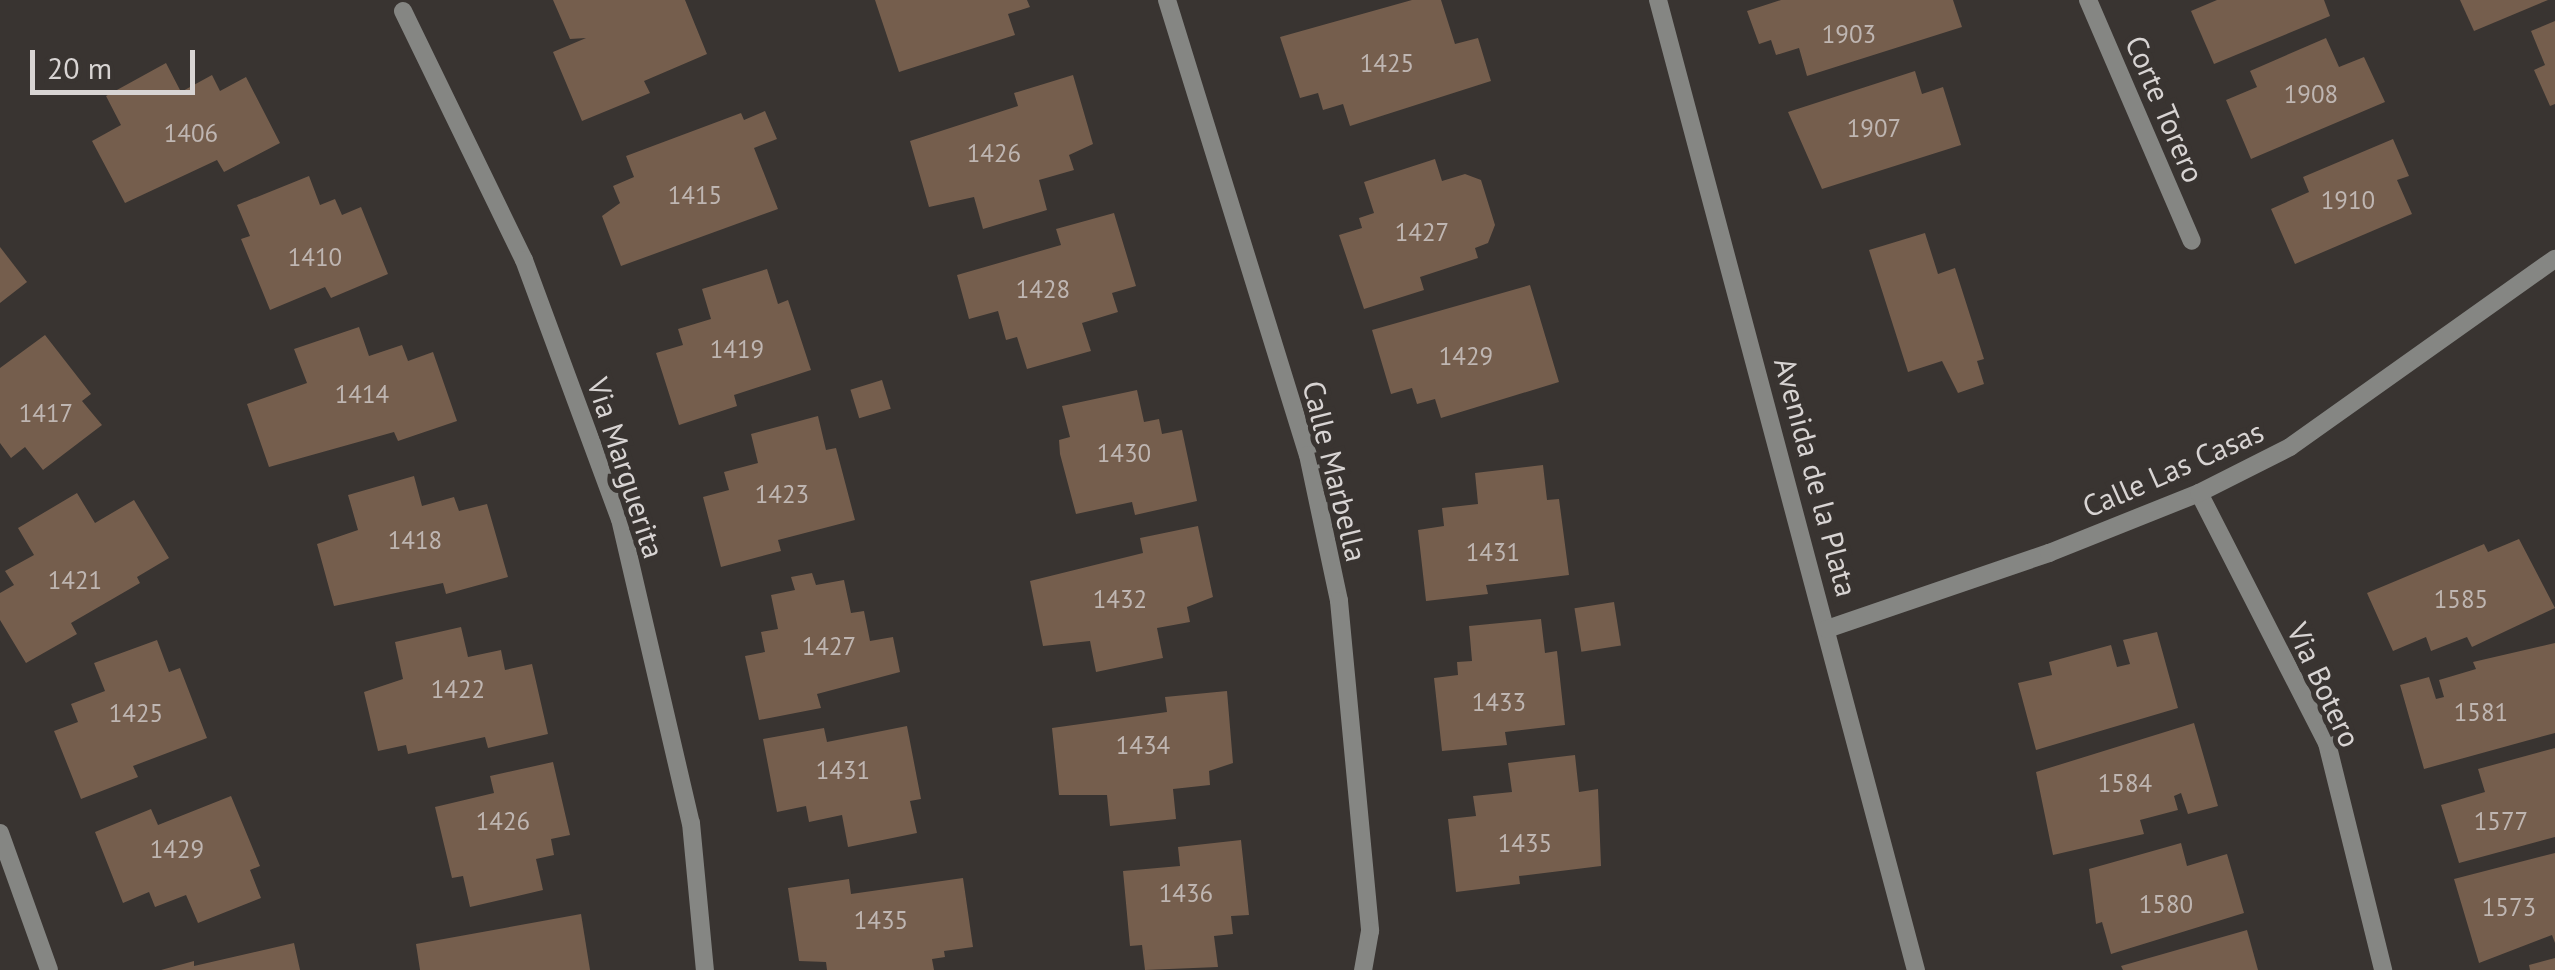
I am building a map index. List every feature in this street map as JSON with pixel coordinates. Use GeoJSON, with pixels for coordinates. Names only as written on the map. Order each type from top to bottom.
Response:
{"type":"FeatureCollection","features":[{"type":"Feature","properties":{"kind":"street","name":"Calle Marbella"},"geometry":{"type":"LineString","coordinates":[[1167,0],[1308,455],[1338,600],[1370,931],[1363,970]]}},
{"type":"Feature","properties":{"kind":"street","name":"Avenida de la Plata"},"geometry":{"type":"LineString","coordinates":[[1658,0],[1916,970]]}},
{"type":"Feature","properties":{"kind":"street","name":"Corte Torero"},"geometry":{"type":"LineString","coordinates":[[2088,0],[2192,241]]}},
{"type":"Feature","properties":{"kind":"street","name":"Via Marguerita"},"geometry":{"type":"LineString","coordinates":[[403,11],[524,260],[620,519],[691,823],[705,970]]}},
{"type":"Feature","properties":{"kind":"street","name":"Calle Las Casas"},"geometry":{"type":"LineString","coordinates":[[1827,629],[2200,493],[2290,447],[2555,259]]}},
{"type":"Feature","properties":{"kind":"street","name":"Via Botero"},"geometry":{"type":"LineString","coordinates":[[2200,493],[2326,743],[2382,970]]}},
{"type":"Feature","properties":{"kind":"street"},"geometry":{"type":"LineString","coordinates":[[0,834],[48,970]]}},
{"type":"Feature","properties":{"kind":"building"},"geometry":{"type":"Polygon","coordinates":[[[553,0],[685,0],[707,54],[644,81],[650,93],[582,121],[553,52],[586,38],[570,39],[553,0]]]}},
{"type":"Feature","properties":{"kind":"building"},"geometry":{"type":"Polygon","coordinates":[[[875,0],[1027,0],[1030,7],[1008,14],[1015,35],[899,72],[875,0]]]}},
{"type":"Feature","properties":{"kind":"building"},"geometry":{"type":"Polygon","coordinates":[[[1412,0],[1441,0],[1455,44],[1478,38],[1491,81],[1350,126],[1343,104],[1323,110],[1318,93],[1300,98],[1280,37],[1412,0]]]}},
{"type":"Feature","properties":{"kind":"building"},"geometry":{"type":"Polygon","coordinates":[[[1781,0],[1953,0],[1962,27],[1807,76],[1799,48],[1776,55],[1771,40],[1759,44],[1747,11],[1781,0]]]}},
{"type":"Feature","properties":{"kind":"building"},"geometry":{"type":"Polygon","coordinates":[[[2217,0],[2324,0],[2330,16],[2214,64],[2191,11],[2217,0]]]}},
{"type":"Feature","properties":{"kind":"building"},"geometry":{"type":"Polygon","coordinates":[[[2460,0],[2548,0],[2474,31],[2460,0]]]}},
{"type":"Feature","properties":{"kind":"building"},"geometry":{"type":"Polygon","coordinates":[[[2555,21],[2555,104],[2550,106],[2534,70],[2545,65],[2531,31],[2555,21]]]}},
{"type":"Feature","properties":{"kind":"building"},"geometry":{"type":"Polygon","coordinates":[[[2326,38],[2339,67],[2364,57],[2385,102],[2251,159],[2226,100],[2257,87],[2250,71],[2326,38]]]}},
{"type":"Feature","properties":{"kind":"building"},"geometry":{"type":"Polygon","coordinates":[[[166,63],[181,92],[212,75],[220,91],[246,77],[280,143],[224,172],[217,160],[125,203],[92,141],[121,125],[106,96],[166,63]]]}},
{"type":"Feature","properties":{"kind":"building"},"geometry":{"type":"Polygon","coordinates":[[[1915,71],[1922,94],[1943,87],[1961,145],[1822,189],[1788,112],[1915,71]]]}},
{"type":"Feature","properties":{"kind":"building"},"geometry":{"type":"Polygon","coordinates":[[[1073,75],[1093,144],[1069,155],[1074,170],[1039,180],[1047,210],[983,229],[974,197],[929,207],[910,141],[1018,106],[1014,93],[1073,75]]]}},
{"type":"Feature","properties":{"kind":"building"},"geometry":{"type":"Polygon","coordinates":[[[765,111],[777,139],[754,148],[778,209],[621,266],[602,216],[620,203],[613,186],[634,177],[626,156],[741,113],[744,120],[765,111]]]}},
{"type":"Feature","properties":{"kind":"building"},"geometry":{"type":"Polygon","coordinates":[[[2393,139],[2409,176],[2397,180],[2412,214],[2295,264],[2271,209],[2309,192],[2303,177],[2393,139]]]}},
{"type":"Feature","properties":{"kind":"building"},"geometry":{"type":"Polygon","coordinates":[[[1435,159],[1442,181],[1465,174],[1481,180],[1495,225],[1488,243],[1475,248],[1478,258],[1420,277],[1424,290],[1364,309],[1339,235],[1362,228],[1359,218],[1374,213],[1364,182],[1435,159]]]}},
{"type":"Feature","properties":{"kind":"building"},"geometry":{"type":"Polygon","coordinates":[[[309,176],[320,205],[335,199],[342,215],[361,207],[388,274],[331,298],[325,287],[270,310],[241,239],[250,236],[237,205],[309,176]]]}},
{"type":"Feature","properties":{"kind":"building"},"geometry":{"type":"Polygon","coordinates":[[[1114,213],[1136,286],[1112,293],[1118,312],[1082,323],[1091,351],[1027,369],[1017,337],[1006,340],[998,311],[969,319],[957,275],[1061,245],[1056,229],[1114,213]]]}},
{"type":"Feature","properties":{"kind":"building"},"geometry":{"type":"Polygon","coordinates":[[[1925,233],[1938,274],[1955,268],[1984,359],[1977,361],[1984,384],[1958,393],[1942,361],[1908,372],[1869,250],[1925,233]]]}},
{"type":"Feature","properties":{"kind":"building"},"geometry":{"type":"Polygon","coordinates":[[[0,247],[27,282],[0,303],[0,247]]]}},
{"type":"Feature","properties":{"kind":"building"},"geometry":{"type":"Polygon","coordinates":[[[767,269],[778,304],[788,300],[811,370],[734,395],[737,406],[679,425],[656,353],[683,345],[678,329],[711,319],[702,289],[767,269]]]}},
{"type":"Feature","properties":{"kind":"building"},"geometry":{"type":"Polygon","coordinates":[[[1530,285],[1559,382],[1441,418],[1435,399],[1417,404],[1412,388],[1391,394],[1372,330],[1530,285]]]}},
{"type":"Feature","properties":{"kind":"building"},"geometry":{"type":"Polygon","coordinates":[[[359,327],[369,356],[402,345],[408,361],[433,352],[457,421],[398,441],[394,432],[269,467],[247,404],[307,383],[294,349],[359,327]]]}},
{"type":"Feature","properties":{"kind":"building"},"geometry":{"type":"Polygon","coordinates":[[[45,335],[91,394],[82,401],[102,425],[43,470],[25,447],[11,458],[0,443],[0,368],[45,335]]]}},
{"type":"Feature","properties":{"kind":"building"},"geometry":{"type":"Polygon","coordinates":[[[882,380],[891,409],[859,418],[850,390],[882,380]]]}},
{"type":"Feature","properties":{"kind":"building"},"geometry":{"type":"Polygon","coordinates":[[[1137,390],[1144,422],[1159,419],[1162,434],[1182,430],[1197,501],[1135,515],[1132,502],[1076,514],[1060,454],[1059,440],[1070,437],[1062,406],[1137,390]]]}},
{"type":"Feature","properties":{"kind":"building"},"geometry":{"type":"Polygon","coordinates":[[[818,416],[826,450],[836,448],[855,520],[778,540],[781,551],[721,567],[703,497],[729,490],[724,472],[758,463],[751,434],[818,416]]]}},
{"type":"Feature","properties":{"kind":"building"},"geometry":{"type":"Polygon","coordinates":[[[1543,465],[1547,500],[1559,499],[1569,575],[1486,585],[1488,594],[1426,601],[1418,530],[1444,526],[1442,508],[1478,504],[1475,473],[1543,465]]]}},
{"type":"Feature","properties":{"kind":"building"},"geometry":{"type":"Polygon","coordinates":[[[414,476],[422,506],[454,497],[459,511],[487,504],[508,577],[446,594],[443,583],[334,606],[317,544],[358,530],[348,495],[414,476]]]}},
{"type":"Feature","properties":{"kind":"building"},"geometry":{"type":"Polygon","coordinates":[[[77,493],[95,523],[134,500],[169,558],[137,577],[140,583],[71,623],[77,634],[26,663],[0,620],[0,593],[14,585],[5,571],[34,555],[18,528],[77,493]]]}},
{"type":"Feature","properties":{"kind":"building"},"geometry":{"type":"Polygon","coordinates":[[[1198,526],[1213,597],[1187,607],[1190,622],[1157,628],[1163,658],[1096,672],[1090,641],[1043,646],[1030,581],[1143,553],[1140,538],[1198,526]]]}},
{"type":"Feature","properties":{"kind":"building"},"geometry":{"type":"Polygon","coordinates":[[[2519,539],[2555,608],[2472,647],[2467,637],[2431,651],[2426,637],[2393,651],[2367,593],[2484,544],[2488,552],[2519,539]]]}},
{"type":"Feature","properties":{"kind":"building"},"geometry":{"type":"Polygon","coordinates":[[[812,573],[816,585],[844,580],[851,613],[864,611],[870,641],[893,637],[900,672],[817,694],[821,708],[759,720],[745,656],[765,652],[761,632],[778,629],[771,595],[795,590],[791,577],[812,573]]]}},
{"type":"Feature","properties":{"kind":"building"},"geometry":{"type":"Polygon","coordinates":[[[1614,602],[1621,645],[1581,652],[1574,608],[1614,602]]]}},
{"type":"Feature","properties":{"kind":"building"},"geometry":{"type":"Polygon","coordinates":[[[1541,619],[1545,653],[1557,651],[1565,725],[1505,732],[1507,745],[1442,751],[1434,678],[1458,675],[1457,662],[1472,661],[1469,626],[1541,619]]]}},
{"type":"Feature","properties":{"kind":"building"},"geometry":{"type":"Polygon","coordinates":[[[461,627],[468,657],[501,650],[505,670],[532,664],[548,734],[488,748],[485,737],[408,754],[406,745],[378,751],[364,692],[403,679],[395,642],[461,627]]]}},
{"type":"Feature","properties":{"kind":"building"},"geometry":{"type":"Polygon","coordinates":[[[2157,632],[2178,708],[2036,750],[2018,683],[2052,675],[2049,662],[2111,645],[2117,667],[2130,664],[2123,640],[2157,632]]]}},
{"type":"Feature","properties":{"kind":"building"},"geometry":{"type":"Polygon","coordinates":[[[157,640],[169,672],[180,668],[207,738],[133,766],[138,777],[81,799],[54,731],[78,722],[71,704],[105,691],[94,663],[157,640]]]}},
{"type":"Feature","properties":{"kind":"building"},"geometry":{"type":"Polygon","coordinates":[[[2555,643],[2555,733],[2424,769],[2400,685],[2429,677],[2436,699],[2444,697],[2439,680],[2476,669],[2473,662],[2555,643]]]}},
{"type":"Feature","properties":{"kind":"building"},"geometry":{"type":"Polygon","coordinates":[[[1227,691],[1233,763],[1209,771],[1210,785],[1173,789],[1176,819],[1110,826],[1107,795],[1059,795],[1052,728],[1167,712],[1165,697],[1227,691]]]}},
{"type":"Feature","properties":{"kind":"building"},"geometry":{"type":"Polygon","coordinates":[[[2194,723],[2218,806],[2188,814],[2181,793],[2174,796],[2178,810],[2140,820],[2144,834],[2053,855],[2036,772],[2194,723]]]}},
{"type":"Feature","properties":{"kind":"building"},"geometry":{"type":"Polygon","coordinates":[[[907,726],[921,799],[910,801],[917,833],[848,847],[842,815],[809,822],[806,806],[777,812],[763,739],[824,728],[827,742],[907,726]]]}},
{"type":"Feature","properties":{"kind":"building"},"geometry":{"type":"Polygon","coordinates":[[[2555,748],[2555,837],[2459,863],[2441,805],[2485,792],[2478,769],[2555,748]]]}},
{"type":"Feature","properties":{"kind":"building"},"geometry":{"type":"Polygon","coordinates":[[[1575,755],[1579,792],[1598,789],[1601,866],[1519,876],[1520,884],[1456,892],[1448,819],[1476,816],[1473,796],[1512,792],[1508,763],[1575,755]]]}},
{"type":"Feature","properties":{"kind":"building"},"geometry":{"type":"Polygon","coordinates":[[[553,762],[570,835],[551,839],[554,855],[536,859],[543,890],[470,907],[463,876],[452,878],[435,807],[494,793],[490,776],[553,762]]]}},
{"type":"Feature","properties":{"kind":"building"},"geometry":{"type":"Polygon","coordinates":[[[231,796],[260,866],[250,870],[261,898],[198,923],[186,895],[155,907],[149,892],[123,903],[95,832],[151,809],[158,825],[231,796]]]}},
{"type":"Feature","properties":{"kind":"building"},"geometry":{"type":"Polygon","coordinates":[[[1241,840],[1249,915],[1231,916],[1233,934],[1214,936],[1218,967],[1145,970],[1142,945],[1130,946],[1123,871],[1180,866],[1178,847],[1241,840]]]}},
{"type":"Feature","properties":{"kind":"building"},"geometry":{"type":"Polygon","coordinates":[[[2181,843],[2187,866],[2227,854],[2244,913],[2111,954],[2102,922],[2096,924],[2089,869],[2181,843]]]}},
{"type":"Feature","properties":{"kind":"building"},"geometry":{"type":"Polygon","coordinates":[[[2555,853],[2555,943],[2552,935],[2479,963],[2454,879],[2555,853]]]}},
{"type":"Feature","properties":{"kind":"building"},"geometry":{"type":"Polygon","coordinates":[[[963,878],[973,947],[944,951],[945,957],[932,959],[934,970],[827,970],[826,962],[799,961],[788,888],[849,879],[851,894],[963,878]]]}},
{"type":"Feature","properties":{"kind":"building"},"geometry":{"type":"Polygon","coordinates":[[[581,914],[590,970],[420,970],[416,944],[581,914]]]}},
{"type":"Feature","properties":{"kind":"building"},"geometry":{"type":"Polygon","coordinates":[[[2247,930],[2258,970],[2123,970],[2121,966],[2247,930]]]}},
{"type":"Feature","properties":{"kind":"building"},"geometry":{"type":"Polygon","coordinates":[[[294,943],[300,970],[161,970],[194,961],[194,966],[294,943]]]}},
{"type":"Feature","properties":{"kind":"building"},"geometry":{"type":"Polygon","coordinates":[[[2555,958],[2555,970],[2530,970],[2529,965],[2555,958]]]}}]}
